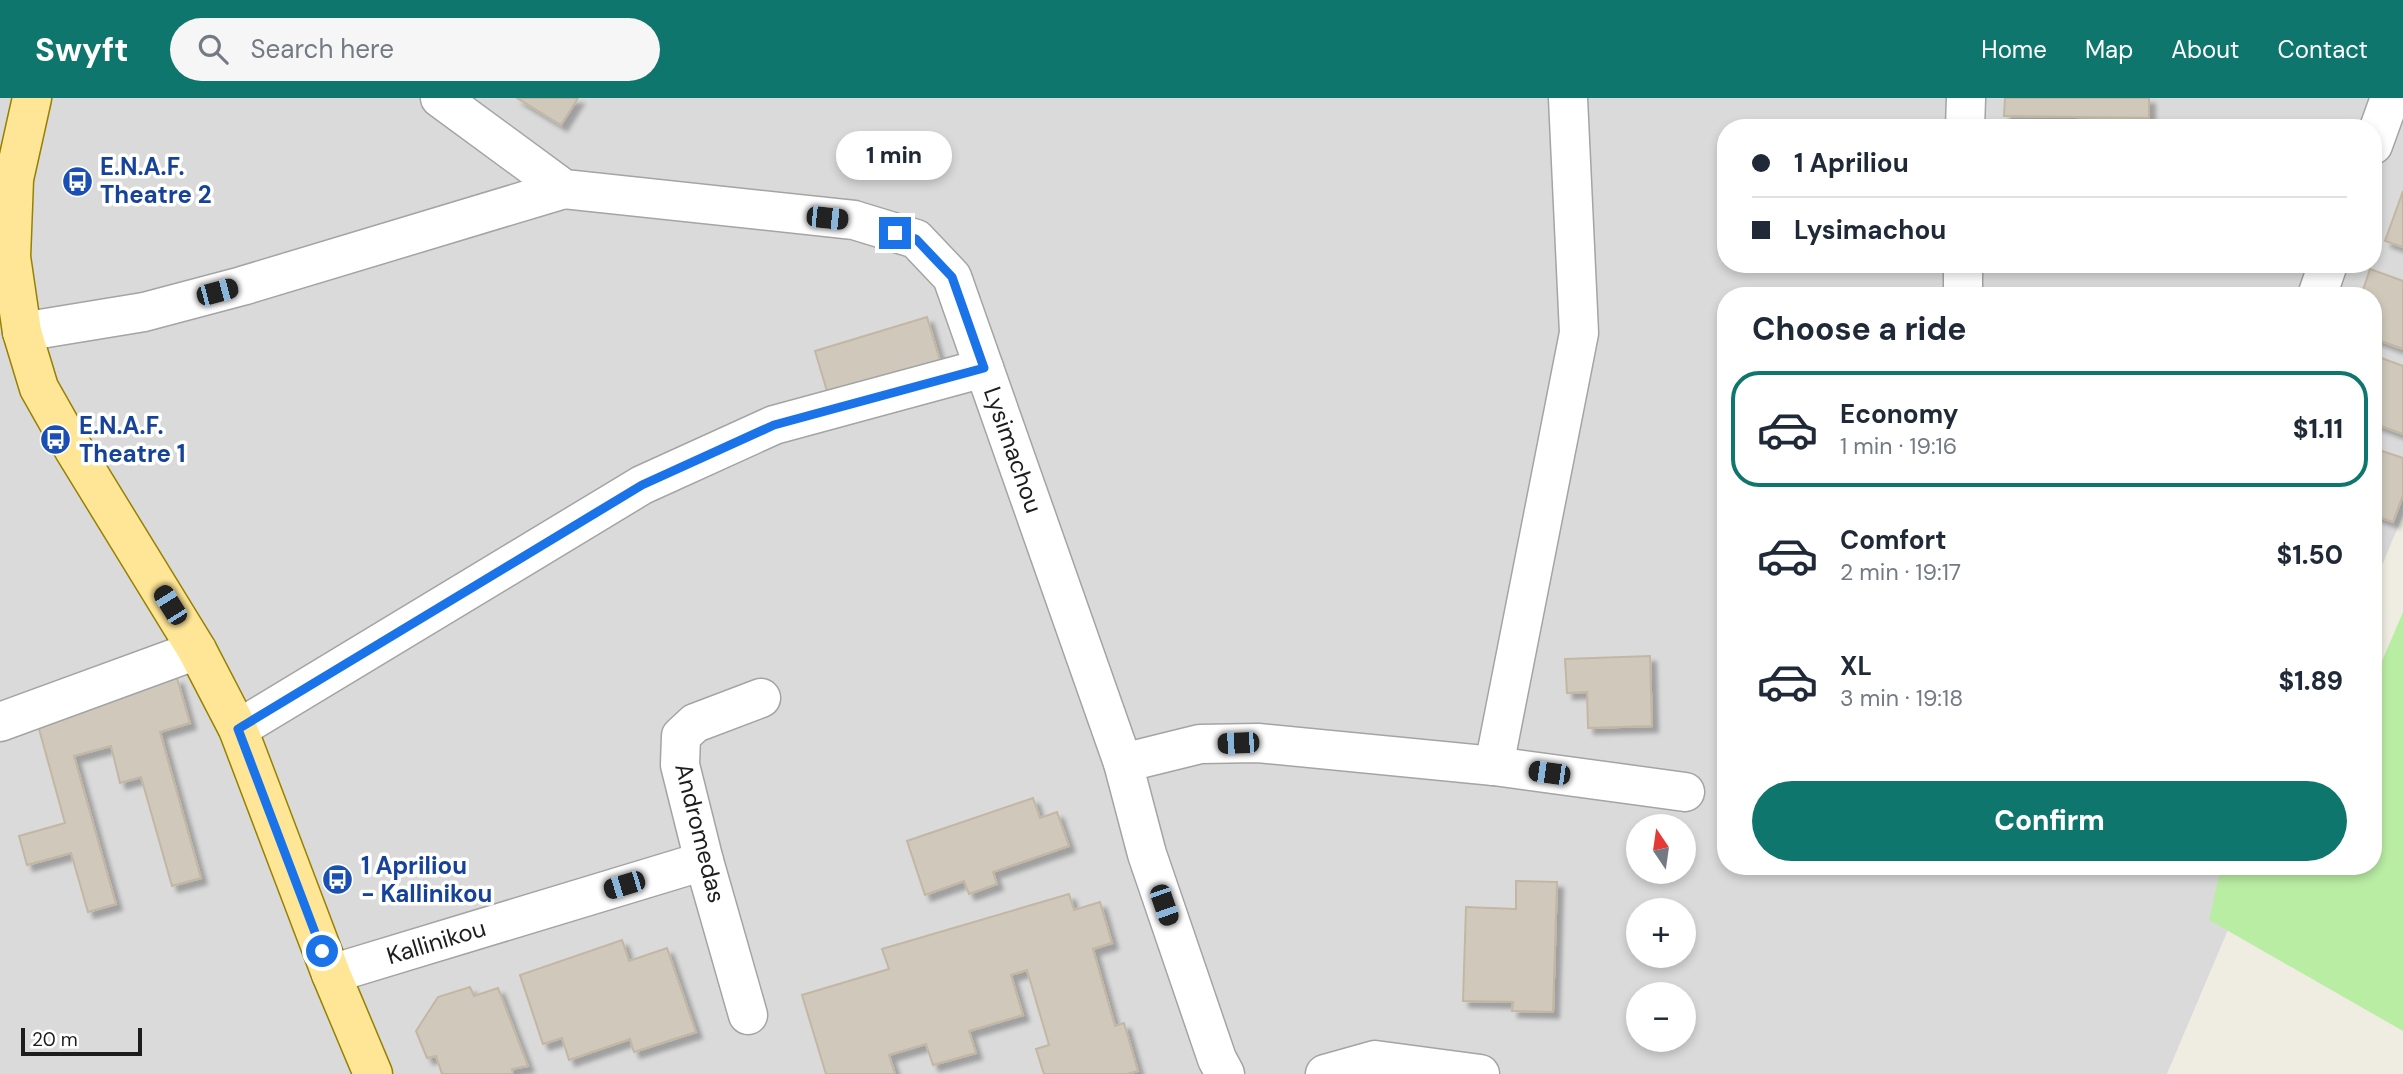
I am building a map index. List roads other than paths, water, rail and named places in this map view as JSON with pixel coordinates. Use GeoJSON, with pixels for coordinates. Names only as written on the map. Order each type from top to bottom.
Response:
{"type":"FeatureCollection","features":[{"type":"Feature","properties":{"kind":"main road"},"geometry":{"type":"LineString","coordinates":[[32,98],[7,179],[11,257],[22,331],[39,388],[197,650],[238,729],[331,974],[373,1074]]}},
{"type":"Feature","properties":{"kind":"street"},"geometry":{"type":"LineString","coordinates":[[440,98],[564,189]]}},
{"type":"Feature","properties":{"kind":"street"},"geometry":{"type":"LineString","coordinates":[[1494,766],[1579,332],[1568,98]]}},
{"type":"Feature","properties":{"kind":"street"},"geometry":{"type":"LineString","coordinates":[[1965,119],[1966,98]]}},
{"type":"Feature","properties":{"kind":"street"},"geometry":{"type":"LineString","coordinates":[[2382,120],[2390,98]]}},
{"type":"Feature","properties":{"kind":"street"},"geometry":{"type":"LineString","coordinates":[[22,331],[157,308],[242,286],[564,189]]}},
{"type":"Feature","properties":{"kind":"street","name":"Lysimachou"},"geometry":{"type":"LineString","coordinates":[[564,189],[853,220],[916,239],[952,277],[1123,762],[1147,854],[1217,1059],[1225,1074]]}},
{"type":"Feature","properties":{"kind":"street"},"geometry":{"type":"LineString","coordinates":[[238,729],[642,485],[774,425],[984,368]]}},
{"type":"Feature","properties":{"kind":"street"},"geometry":{"type":"LineString","coordinates":[[0,722],[197,650]]}},
{"type":"Feature","properties":{"kind":"street","name":"Andromedas"},"geometry":{"type":"LineString","coordinates":[[748,1016],[680,765],[681,736],[695,723],[761,698]]}},
{"type":"Feature","properties":{"kind":"street"},"geometry":{"type":"LineString","coordinates":[[1123,762],[1200,744],[1258,743],[1494,766],[1685,792]]}},
{"type":"Feature","properties":{"kind":"street","name":"Kallinikou"},"geometry":{"type":"LineString","coordinates":[[331,974],[704,861]]}},
{"type":"Feature","properties":{"kind":"street"},"geometry":{"type":"LineString","coordinates":[[1325,1074],[1375,1059],[1480,1074]]}},
{"type":"Feature","properties":{"kind":"place","name":"E.N.A.F. Theatre 2"},"geometry":{"type":"Point","coordinates":[77,181]}},
{"type":"Feature","properties":{"kind":"place","name":"E.N.A.F. Theatre 1"},"geometry":{"type":"Point","coordinates":[56,440]}},
{"type":"Feature","properties":{"kind":"place","name":"1 Apriliou - Kallinikou"},"geometry":{"type":"Point","coordinates":[338,880]}}]}
